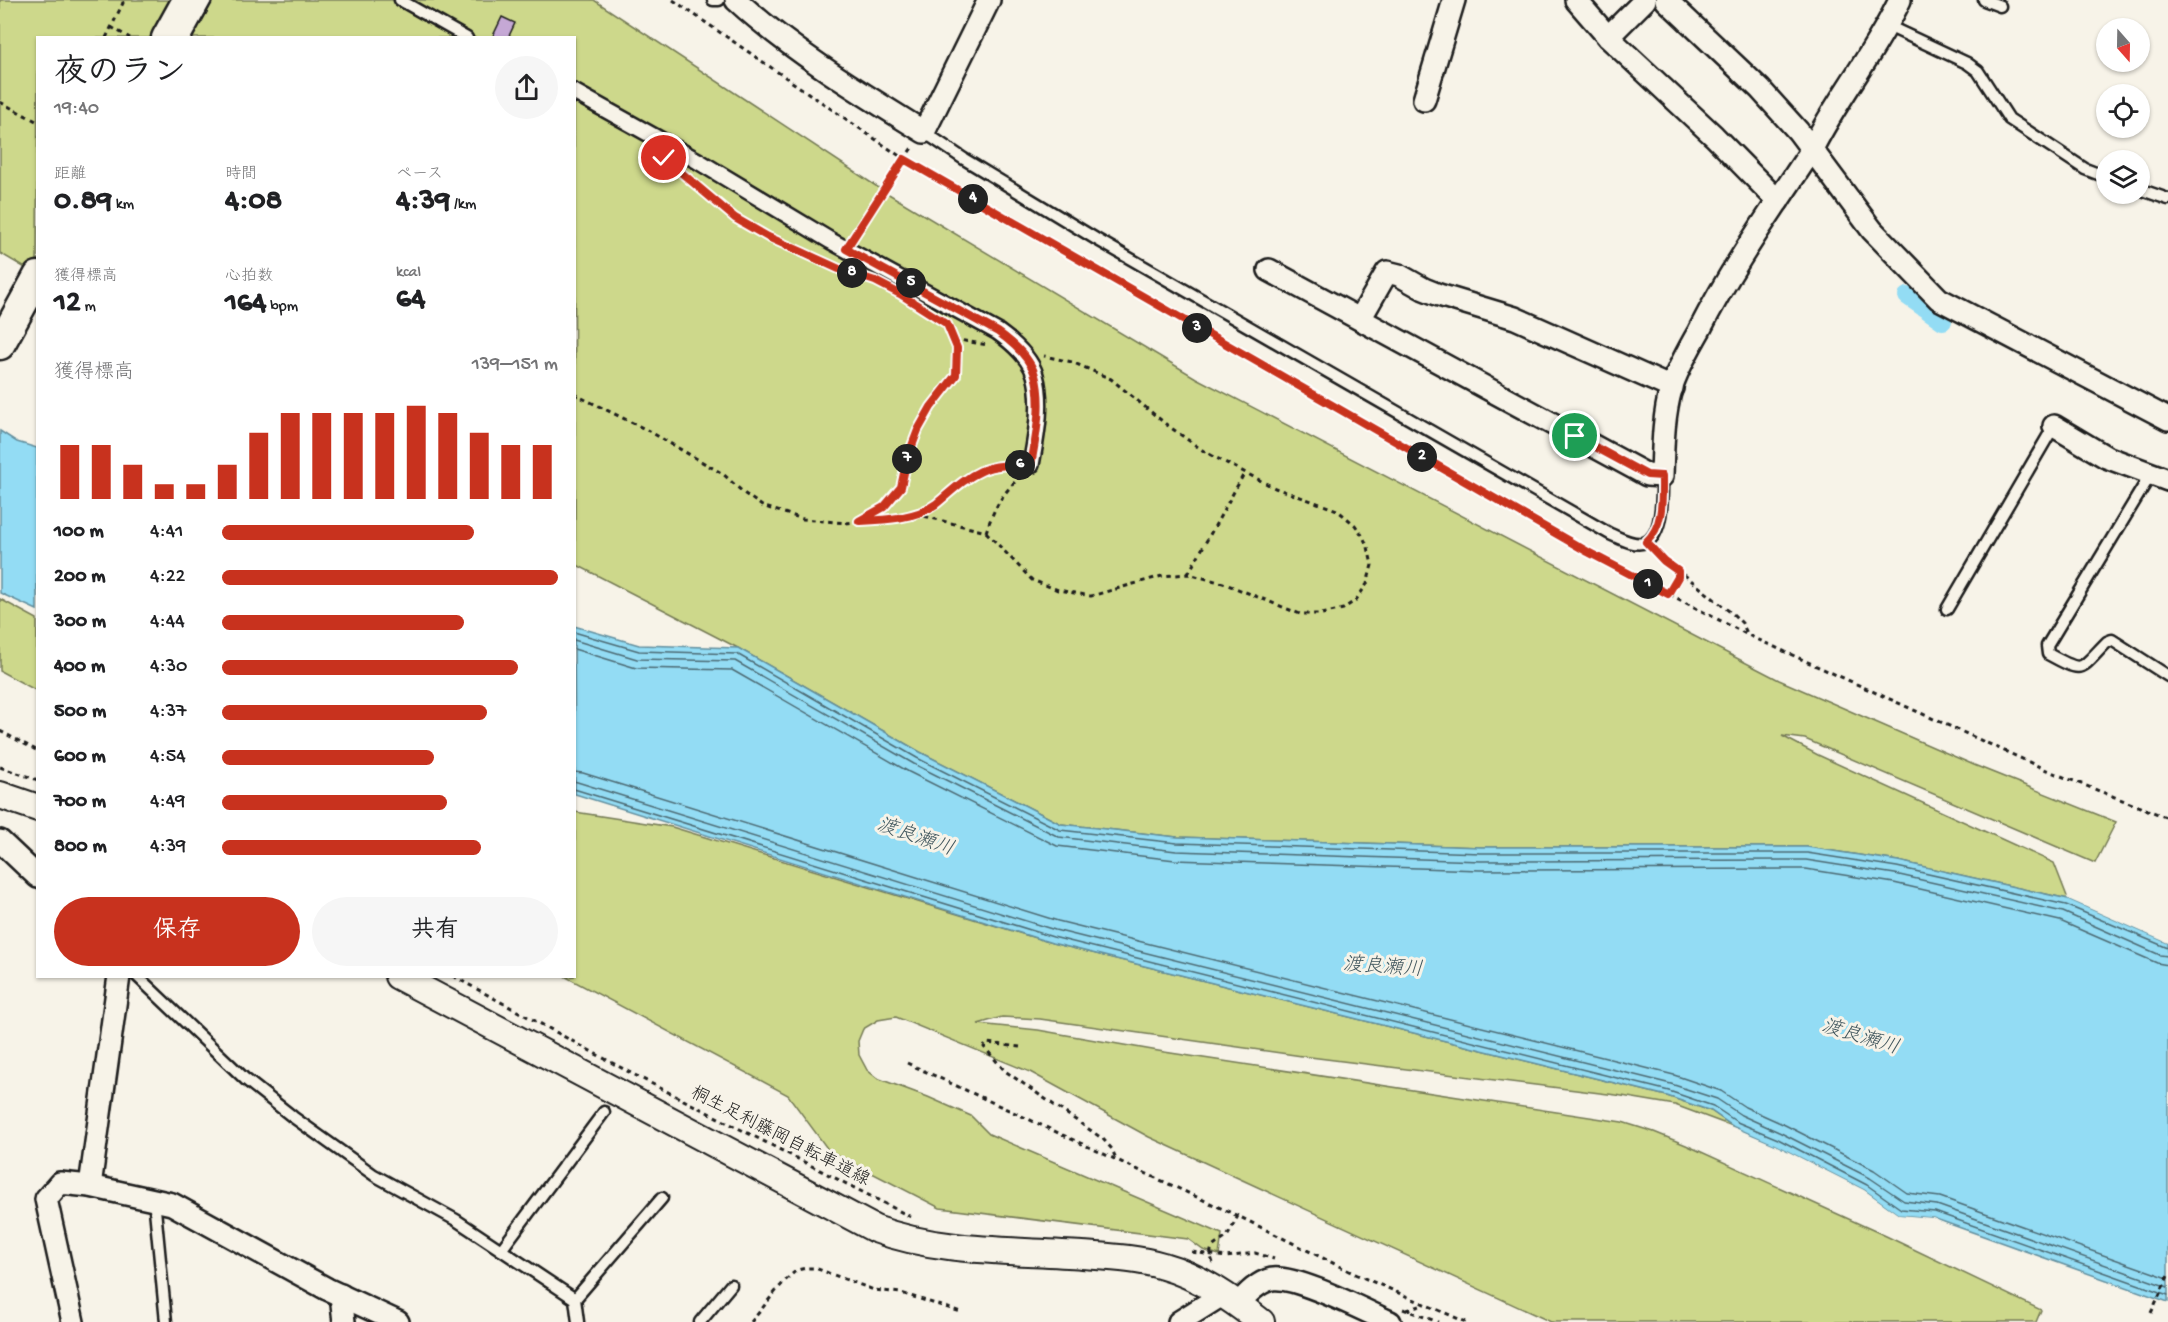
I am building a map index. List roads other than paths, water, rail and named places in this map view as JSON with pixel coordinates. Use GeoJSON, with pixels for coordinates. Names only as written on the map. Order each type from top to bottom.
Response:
{"type":"FeatureCollection","features":[{"type":"Feature","properties":{"kind":"main road"},"geometry":{"type":"LineString","coordinates":[[167,36],[187,0]]}},
{"type":"Feature","properties":{"kind":"main road"},"geometry":{"type":"LineString","coordinates":[[0,345],[36,280]]}},
{"type":"Feature","properties":{"kind":"street"},"geometry":{"type":"LineString","coordinates":[[736,0],[787,43],[843,82],[924,132],[989,0]]}},
{"type":"Feature","properties":{"kind":"street"},"geometry":{"type":"LineString","coordinates":[[1424,100],[1454,0]]}},
{"type":"Feature","properties":{"kind":"street"},"geometry":{"type":"LineString","coordinates":[[1576,0],[1608,37],[1714,136],[1778,201]]}},
{"type":"Feature","properties":{"kind":"street"},"geometry":{"type":"LineString","coordinates":[[1608,37],[1645,0]]}},
{"type":"Feature","properties":{"kind":"street"},"geometry":{"type":"LineString","coordinates":[[1666,0],[1760,89],[1798,131],[1872,230],[1938,300],[2168,419]]}},
{"type":"Feature","properties":{"kind":"street"},"geometry":{"type":"LineString","coordinates":[[1269,270],[1647,475],[1662,476],[1664,427],[1671,388],[1713,302],[1811,151],[1821,131],[1888,26],[1900,0]]}},
{"type":"Feature","properties":{"kind":"street"},"geometry":{"type":"LineString","coordinates":[[576,93],[688,155],[846,249],[998,332],[1020,352],[1035,374],[1038,404],[1031,465]]}},
{"type":"Feature","properties":{"kind":"street"},"geometry":{"type":"LineString","coordinates":[[1360,319],[1387,272],[1432,292],[1515,318],[1671,388]]}},
{"type":"Feature","properties":{"kind":"street"},"geometry":{"type":"LineString","coordinates":[[2054,426],[2106,458],[2159,477]]}},
{"type":"Feature","properties":{"kind":"street"},"geometry":{"type":"LineString","coordinates":[[0,795],[36,807]]}},
{"type":"Feature","properties":{"kind":"street"},"geometry":{"type":"LineString","coordinates":[[0,841],[36,875]]}},
{"type":"Feature","properties":{"kind":"street"},"geometry":{"type":"LineString","coordinates":[[90,1186],[119,978]]}},
{"type":"Feature","properties":{"kind":"street"},"geometry":{"type":"LineString","coordinates":[[402,978],[875,1229],[893,1236],[935,1245],[1117,1257],[1161,1265],[1184,1273],[1230,1299],[1261,1322]]}},
{"type":"Feature","properties":{"kind":"street"},"geometry":{"type":"LineString","coordinates":[[73,1322],[46,1199],[60,1184],[90,1186],[172,1204],[340,1295],[398,1322]]}},
{"type":"Feature","properties":{"kind":"street"},"geometry":{"type":"LineString","coordinates":[[1179,1322],[1230,1299],[1247,1294],[1269,1280],[1282,1278],[1398,1316]]}},
{"type":"Feature","properties":{"kind":"street"},"geometry":{"type":"LineString","coordinates":[[340,1295],[344,1322]]}},
{"type":"Feature","properties":{"kind":"lane"},"geometry":{"type":"LineString","coordinates":[[186,36],[206,0]]}},
{"type":"Feature","properties":{"kind":"lane"},"geometry":{"type":"LineString","coordinates":[[400,0],[463,36]]}},
{"type":"Feature","properties":{"kind":"lane"},"geometry":{"type":"LineString","coordinates":[[713,0],[719,0]]}},
{"type":"Feature","properties":{"kind":"lane"},"geometry":{"type":"LineString","coordinates":[[1984,0],[2000,6]]}},
{"type":"Feature","properties":{"kind":"lane"},"geometry":{"type":"LineString","coordinates":[[1888,26],[1967,63],[1978,71],[2009,119],[2085,169],[2096,173]]}},
{"type":"Feature","properties":{"kind":"lane"},"geometry":{"type":"LineString","coordinates":[[924,132],[964,159],[1113,249],[1610,534],[1637,543],[1646,542],[1652,537],[1660,515],[1662,476]]}},
{"type":"Feature","properties":{"kind":"lane"},"geometry":{"type":"LineString","coordinates":[[2150,193],[2168,199]]}},
{"type":"Feature","properties":{"kind":"lane"},"geometry":{"type":"LineString","coordinates":[[1947,609],[2054,426]]}},
{"type":"Feature","properties":{"kind":"lane"},"geometry":{"type":"LineString","coordinates":[[2159,477],[2047,646],[2048,654],[2075,668],[2082,667],[2107,642],[2112,640],[2168,676]]}},
{"type":"Feature","properties":{"kind":"lane"},"geometry":{"type":"LineString","coordinates":[[139,978],[245,1079],[293,1117],[374,1175],[456,1220],[575,1299]]}},
{"type":"Feature","properties":{"kind":"lane"},"geometry":{"type":"LineString","coordinates":[[501,1250],[604,1112]]}},
{"type":"Feature","properties":{"kind":"lane"},"geometry":{"type":"LineString","coordinates":[[578,1322],[575,1299],[662,1198]]}},
{"type":"Feature","properties":{"kind":"lane"},"geometry":{"type":"LineString","coordinates":[[154,1199],[166,1322]]}},
{"type":"Feature","properties":{"kind":"lane"},"geometry":{"type":"LineString","coordinates":[[700,1322],[731,1285]]}},
{"type":"Feature","properties":{"kind":"water"},"geometry":{"type":"Polygon","coordinates":[[[0,431],[17,442],[36,448],[36,610],[0,593],[0,431]]]}},
{"type":"Feature","properties":{"kind":"water","name":"渡良瀬川"},"geometry":{"type":"Polygon","coordinates":[[[576,627],[639,645],[738,648],[920,752],[1061,824],[1177,837],[1481,847],[1807,847],[1898,861],[2068,899],[2168,943],[2168,1302],[1933,1218],[1899,1215],[1864,1190],[1734,1127],[1711,1111],[1667,1096],[1052,943],[576,794],[576,627]]]}},
{"type":"Feature","properties":{"kind":"waterway"},"geometry":{"type":"LineString","coordinates":[[1907,296],[1943,321]]}}]}
